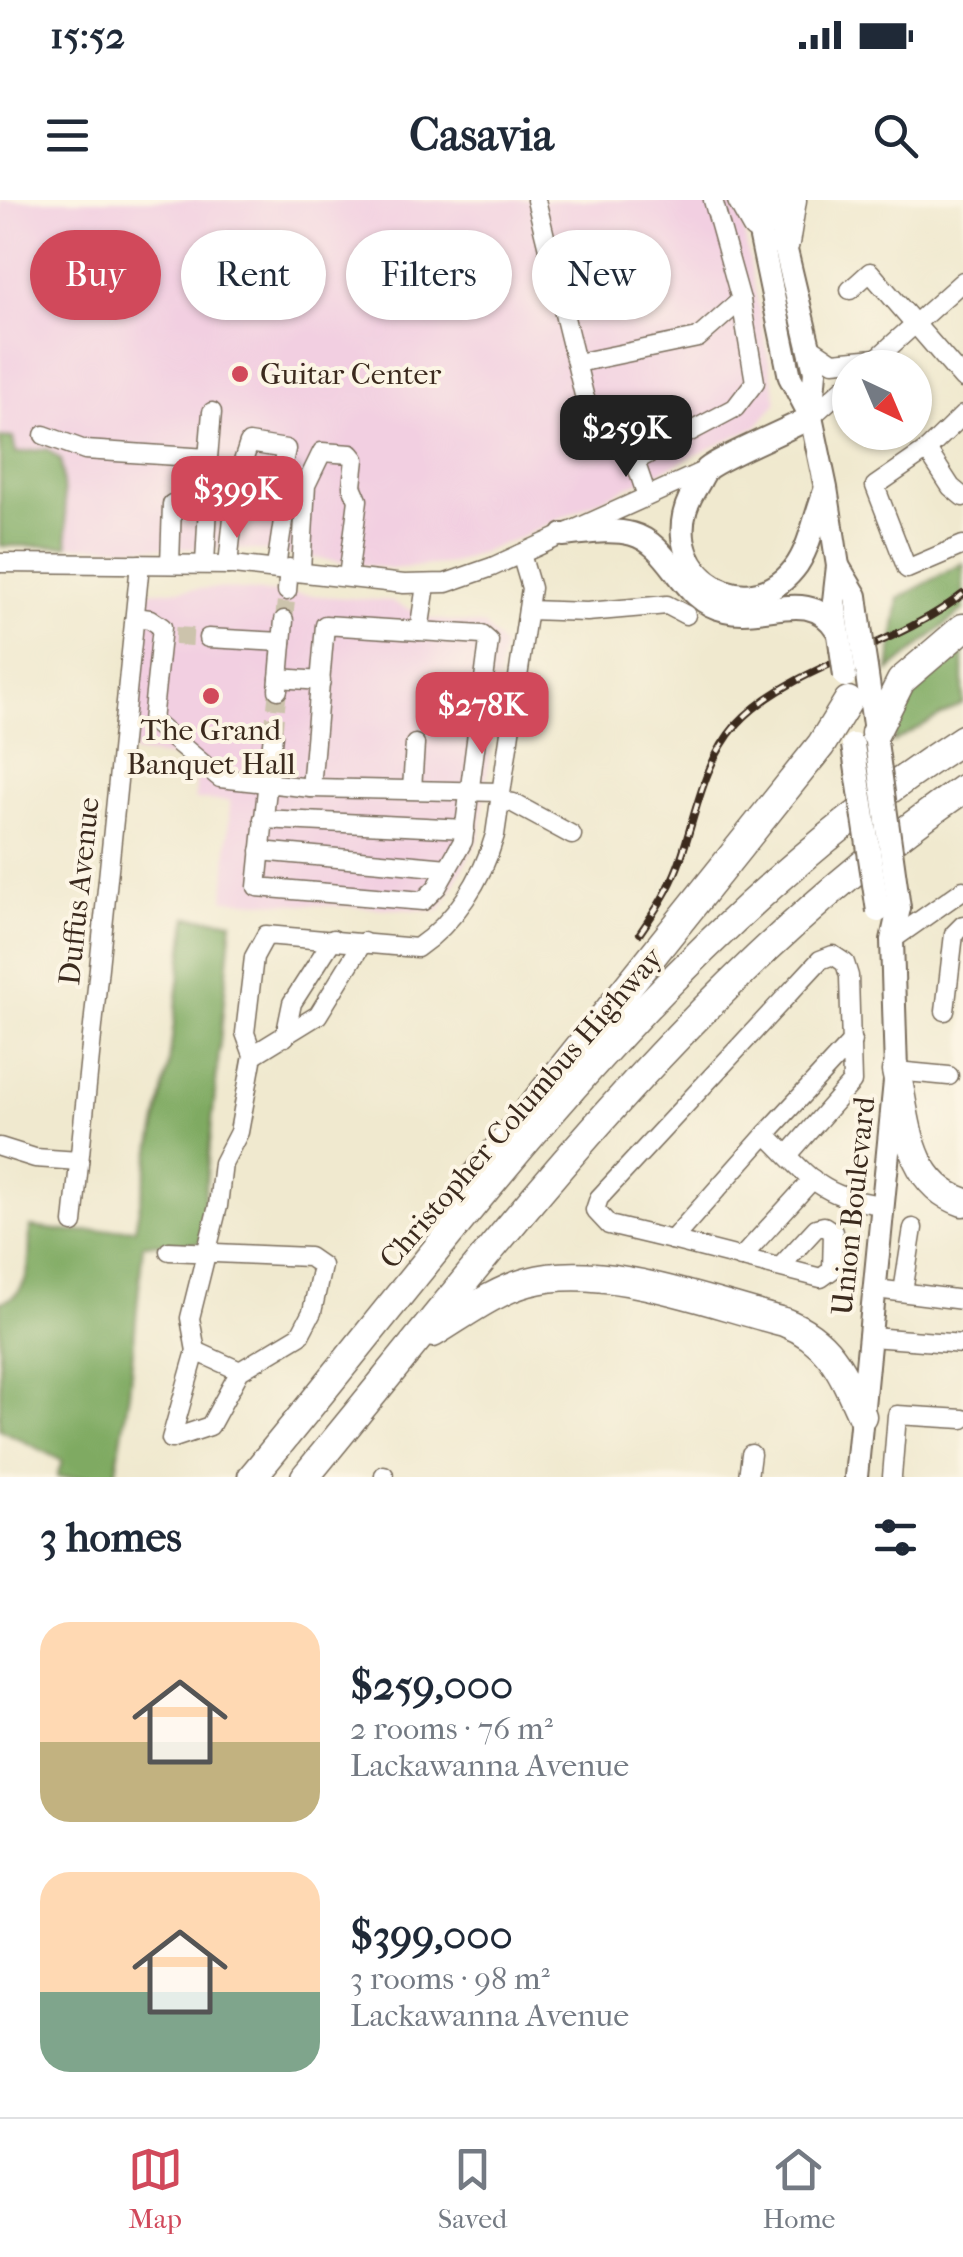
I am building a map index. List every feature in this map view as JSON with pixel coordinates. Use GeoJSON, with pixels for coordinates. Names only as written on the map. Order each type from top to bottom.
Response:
{"type":"FeatureCollection","features":[{"type":"Feature","properties":{"kind":"highway"},"geometry":{"type":"LineString","coordinates":[[742,200],[756,213]]}},
{"type":"Feature","properties":{"kind":"highway"},"geometry":{"type":"LineString","coordinates":[[785,243],[792,200]]}},
{"type":"Feature","properties":{"kind":"highway"},"geometry":{"type":"LineString","coordinates":[[868,740],[901,681],[963,628]]}},
{"type":"Feature","properties":{"kind":"highway"},"geometry":{"type":"LineString","coordinates":[[426,1266],[430,1234],[821,745],[853,682]]}},
{"type":"Feature","properties":{"kind":"highway","name":"Christopher Columbus Highway"},"geometry":{"type":"LineString","coordinates":[[252,1477],[611,1045],[707,945],[846,822],[963,738]]}},
{"type":"Feature","properties":{"kind":"highway"},"geometry":{"type":"LineString","coordinates":[[305,1477],[606,1114],[698,1011],[799,916],[963,789]]}},
{"type":"Feature","properties":{"kind":"highway"},"geometry":{"type":"LineString","coordinates":[[922,819],[963,806]]}},
{"type":"Feature","properties":{"kind":"highway"},"geometry":{"type":"LineString","coordinates":[[896,1071],[918,1165],[933,1185],[963,1202]]}},
{"type":"Feature","properties":{"kind":"highway"},"geometry":{"type":"LineString","coordinates":[[416,1342],[518,1286],[569,1276],[607,1278],[784,1322],[812,1334],[833,1354],[863,1414]]}},
{"type":"Feature","properties":{"kind":"main road","name":"Union Boulevard"},"geometry":{"type":"LineString","coordinates":[[774,200],[814,372],[811,417],[838,566],[856,596],[847,641],[868,740],[892,940],[896,1071],[856,1477]]}},
{"type":"Feature","properties":{"kind":"main road","name":"Union Boulevard"},"geometry":{"type":"LineString","coordinates":[[756,213],[790,377],[811,417]]}},
{"type":"Feature","properties":{"kind":"main road"},"geometry":{"type":"LineString","coordinates":[[811,417],[708,469],[684,510],[682,546],[701,577],[741,594],[771,588],[792,572],[802,556],[826,488]]}},
{"type":"Feature","properties":{"kind":"main road"},"geometry":{"type":"LineString","coordinates":[[563,534],[632,534],[652,546],[706,604],[739,612],[806,605],[826,615],[847,641]]}},
{"type":"Feature","properties":{"kind":"main road","name":"Union Boulevard"},"geometry":{"type":"LineString","coordinates":[[853,682],[868,740]]}},
{"type":"Feature","properties":{"kind":"street"},"geometry":{"type":"LineString","coordinates":[[536,200],[585,399],[634,461],[647,496]]}},
{"type":"Feature","properties":{"kind":"street"},"geometry":{"type":"LineString","coordinates":[[634,461],[735,408],[749,395],[755,372],[741,300],[713,200]]}},
{"type":"Feature","properties":{"kind":"street"},"geometry":{"type":"LineString","coordinates":[[850,290],[870,272],[963,378]]}},
{"type":"Feature","properties":{"kind":"street"},"geometry":{"type":"LineString","coordinates":[[886,350],[963,281]]}},
{"type":"Feature","properties":{"kind":"street"},"geometry":{"type":"LineString","coordinates":[[576,363],[698,338],[741,300]]}},
{"type":"Feature","properties":{"kind":"street"},"geometry":{"type":"LineString","coordinates":[[808,345],[832,361]]}},
{"type":"Feature","properties":{"kind":"street"},"geometry":{"type":"LineString","coordinates":[[811,417],[832,398]]}},
{"type":"Feature","properties":{"kind":"street"},"geometry":{"type":"LineString","coordinates":[[44,434],[85,450],[208,458],[212,412]]}},
{"type":"Feature","properties":{"kind":"street"},"geometry":{"type":"LineString","coordinates":[[932,445],[963,415]]}},
{"type":"Feature","properties":{"kind":"street"},"geometry":{"type":"LineString","coordinates":[[228,564],[237,480],[249,444],[286,449],[281,472],[288,488],[287,591]]}},
{"type":"Feature","properties":{"kind":"street"},"geometry":{"type":"LineString","coordinates":[[963,497],[950,488],[927,450],[876,482],[899,552],[910,571],[963,545]]}},
{"type":"Feature","properties":{"kind":"street"},"geometry":{"type":"LineString","coordinates":[[289,568],[308,478],[322,452],[351,454],[355,459],[352,486],[358,500],[348,577]]}},
{"type":"Feature","properties":{"kind":"street"},"geometry":{"type":"LineString","coordinates":[[0,563],[228,564],[426,585],[470,576],[708,469]]}},
{"type":"Feature","properties":{"kind":"street"},"geometry":{"type":"LineString","coordinates":[[170,564],[172,504],[208,505],[206,564]]}},
{"type":"Feature","properties":{"kind":"street"},"geometry":{"type":"LineString","coordinates":[[169,1251],[206,1250],[309,1257],[322,1266],[312,1312],[300,1334],[240,1371],[210,1426],[171,1439],[196,1351],[190,1318],[206,1250],[223,1164],[239,1132],[252,1055],[246,1032],[254,957],[266,935],[417,948],[454,916],[485,864],[500,796],[528,610],[530,574],[521,554]]}},
{"type":"Feature","properties":{"kind":"street","name":"Duffus Avenue"},"geometry":{"type":"LineString","coordinates":[[74,1223],[140,564]]}},
{"type":"Feature","properties":{"kind":"street"},"geometry":{"type":"LineString","coordinates":[[419,631],[426,585]]}},
{"type":"Feature","properties":{"kind":"street"},"geometry":{"type":"LineString","coordinates":[[528,610],[600,612],[668,604],[686,615]]}},
{"type":"Feature","properties":{"kind":"street"},"geometry":{"type":"LineString","coordinates":[[136,617],[150,618],[168,635],[152,721],[220,778],[311,788],[471,789],[500,796],[572,834]]}},
{"type":"Feature","properties":{"kind":"street"},"geometry":{"type":"LineString","coordinates":[[284,620],[278,684],[320,680]]}},
{"type":"Feature","properties":{"kind":"street"},"geometry":{"type":"LineString","coordinates":[[273,735],[257,888],[422,900],[448,868],[465,829],[490,641],[482,635],[325,625],[311,788]]}},
{"type":"Feature","properties":{"kind":"street"},"geometry":{"type":"LineString","coordinates":[[208,638],[282,642]]}},
{"type":"Feature","properties":{"kind":"street"},"geometry":{"type":"LineString","coordinates":[[412,789],[415,744]]}},
{"type":"Feature","properties":{"kind":"street"},"geometry":{"type":"LineString","coordinates":[[264,819],[465,829]]}},
{"type":"Feature","properties":{"kind":"street"},"geometry":{"type":"LineString","coordinates":[[260,851],[448,868]]}},
{"type":"Feature","properties":{"kind":"street"},"geometry":{"type":"LineString","coordinates":[[892,940],[963,890]]}},
{"type":"Feature","properties":{"kind":"street"},"geometry":{"type":"LineString","coordinates":[[429,895],[454,916]]}},
{"type":"Feature","properties":{"kind":"street"},"geometry":{"type":"LineString","coordinates":[[945,1011],[954,934],[963,925]]}},
{"type":"Feature","properties":{"kind":"street"},"geometry":{"type":"LineString","coordinates":[[285,1037],[292,1003],[334,940]]}},
{"type":"Feature","properties":{"kind":"street"},"geometry":{"type":"LineString","coordinates":[[252,1055],[318,1015],[363,942]]}},
{"type":"Feature","properties":{"kind":"street"},"geometry":{"type":"LineString","coordinates":[[780,1267],[605,1223],[597,1214],[596,1202],[828,955],[841,959],[848,969],[852,1082],[788,1155]]}},
{"type":"Feature","properties":{"kind":"street"},"geometry":{"type":"LineString","coordinates":[[672,1240],[852,1041]]}},
{"type":"Feature","properties":{"kind":"street"},"geometry":{"type":"LineString","coordinates":[[896,1071],[949,1076]]}},
{"type":"Feature","properties":{"kind":"street"},"geometry":{"type":"LineString","coordinates":[[766,1134],[813,1179],[843,1200],[883,1204]]}},
{"type":"Feature","properties":{"kind":"street"},"geometry":{"type":"LineString","coordinates":[[0,1147],[35,1158],[79,1160]]}},
{"type":"Feature","properties":{"kind":"street"},"geometry":{"type":"LineString","coordinates":[[741,1258],[813,1179]]}},
{"type":"Feature","properties":{"kind":"street"},"geometry":{"type":"LineString","coordinates":[[903,1292],[913,1228]]}},
{"type":"Feature","properties":{"kind":"street"},"geometry":{"type":"LineString","coordinates":[[876,1290],[963,1300]]}},
{"type":"Feature","properties":{"kind":"street"},"geometry":{"type":"LineString","coordinates":[[870,1337],[963,1344]]}},
{"type":"Feature","properties":{"kind":"street"},"geometry":{"type":"LineString","coordinates":[[196,1351],[240,1371]]}},
{"type":"Feature","properties":{"kind":"street"},"geometry":{"type":"LineString","coordinates":[[863,1414],[963,1420]]}},
{"type":"Feature","properties":{"kind":"street"},"geometry":{"type":"LineString","coordinates":[[892,1477],[897,1414]]}},
{"type":"Feature","properties":{"kind":"street"},"geometry":{"type":"LineString","coordinates":[[748,1477],[751,1454]]}},
{"type":"Feature","properties":{"kind":"shaded area"},"geometry":{"type":"Polygon","coordinates":[[[0,200],[730,200],[742,221],[777,402],[757,426],[521,537],[453,563],[391,569],[257,550],[68,546],[61,460],[47,449],[16,454],[13,438],[0,437],[0,200]]]}},
{"type":"Feature","properties":{"kind":"shaded area"},"geometry":{"type":"Polygon","coordinates":[[[215,588],[390,601],[432,619],[484,625],[503,646],[480,836],[440,911],[224,900],[230,801],[195,800],[198,760],[134,753],[143,592],[215,588]]]}},
{"type":"Feature","properties":{"kind":"green space"},"geometry":{"type":"Polygon","coordinates":[[[0,437],[13,438],[16,453],[47,449],[61,460],[68,546],[0,546],[0,437]]]}},
{"type":"Feature","properties":{"kind":"green space"},"geometry":{"type":"Polygon","coordinates":[[[963,563],[963,610],[889,671],[899,598],[963,563]]]}},
{"type":"Feature","properties":{"kind":"green space"},"geometry":{"type":"Polygon","coordinates":[[[963,644],[963,703],[893,742],[903,707],[916,684],[963,644]]]}},
{"type":"Feature","properties":{"kind":"green space"},"geometry":{"type":"Polygon","coordinates":[[[187,917],[232,921],[200,1243],[143,1244],[129,1393],[115,1477],[57,1477],[62,1461],[0,1429],[0,1302],[11,1298],[24,1282],[30,1227],[74,1232],[135,1228],[169,1063],[187,917]]]}},
{"type":"Feature","properties":{"kind":"tunnel"},"geometry":{"type":"LineString","coordinates":[[284,620],[287,591]]}},
{"type":"Feature","properties":{"kind":"tunnel"},"geometry":{"type":"LineString","coordinates":[[175,636],[208,638]]}},
{"type":"Feature","properties":{"kind":"tunnel"},"geometry":{"type":"LineString","coordinates":[[273,735],[278,690]]}},
{"type":"Feature","properties":{"kind":"railway"},"geometry":{"type":"LineString","coordinates":[[640,933],[674,875],[708,774],[737,724],[785,687],[906,629],[963,594]]}},
{"type":"Feature","properties":{"kind":"place","name":"Guitar Center"},"geometry":{"type":"Point","coordinates":[240,374]}},
{"type":"Feature","properties":{"kind":"place","name":"The Grand Banquet Hall"},"geometry":{"type":"Point","coordinates":[211,696]}}]}
